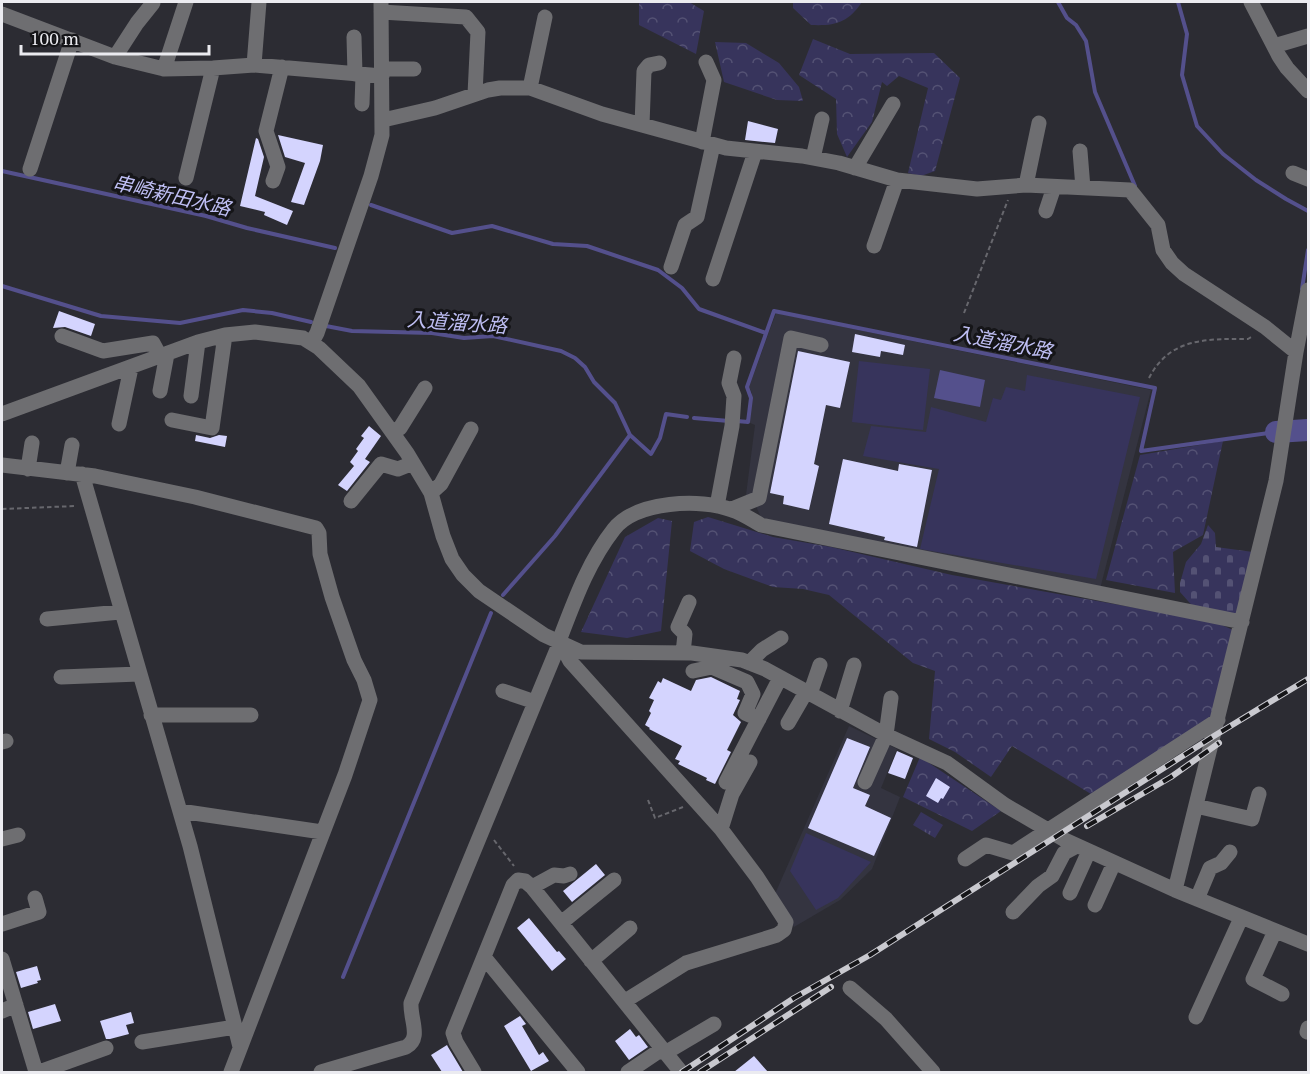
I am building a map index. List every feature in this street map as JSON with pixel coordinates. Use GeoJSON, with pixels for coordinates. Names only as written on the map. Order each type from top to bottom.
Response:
{"type":"FeatureCollection","features":[{"type":"Feature","properties":{"kind":"street"},"geometry":{"type":"LineString","coordinates":[[164,69],[186,2]]}},
{"type":"Feature","properties":{"kind":"street"},"geometry":{"type":"LineString","coordinates":[[254,65],[259,2]]}},
{"type":"Feature","properties":{"kind":"street"},"geometry":{"type":"LineString","coordinates":[[1251,2],[1287,68],[1308,91]]}},
{"type":"Feature","properties":{"kind":"street"},"geometry":{"type":"LineString","coordinates":[[115,57],[153,3]]}},
{"type":"Feature","properties":{"kind":"street"},"geometry":{"type":"LineString","coordinates":[[312,342],[371,176],[382,135],[381,7],[466,17],[478,32],[475,94]]}},
{"type":"Feature","properties":{"kind":"street"},"geometry":{"type":"LineString","coordinates":[[2,14],[115,57],[164,69],[254,65],[359,75],[414,69]]}},
{"type":"Feature","properties":{"kind":"street"},"geometry":{"type":"LineString","coordinates":[[530,88],[545,17]]}},
{"type":"Feature","properties":{"kind":"street"},"geometry":{"type":"LineString","coordinates":[[1274,45],[1308,36]]}},
{"type":"Feature","properties":{"kind":"street"},"geometry":{"type":"LineString","coordinates":[[354,37],[363,104]]}},
{"type":"Feature","properties":{"kind":"street"},"geometry":{"type":"LineString","coordinates":[[30,170],[72,40]]}},
{"type":"Feature","properties":{"kind":"street"},"geometry":{"type":"LineString","coordinates":[[671,267],[685,225],[697,217],[714,80],[706,62]]}},
{"type":"Feature","properties":{"kind":"street"},"geometry":{"type":"LineString","coordinates":[[642,125],[644,71],[649,65],[659,63]]}},
{"type":"Feature","properties":{"kind":"street"},"geometry":{"type":"LineString","coordinates":[[273,181],[278,167],[266,131],[282,67]]}},
{"type":"Feature","properties":{"kind":"street"},"geometry":{"type":"LineString","coordinates":[[186,178],[213,68]]}},
{"type":"Feature","properties":{"kind":"street"},"geometry":{"type":"LineString","coordinates":[[383,120],[435,108],[500,87],[530,88],[642,125],[707,143],[755,152],[813,158],[897,180],[977,189],[1020,186],[1130,190],[1158,225],[1163,250],[1172,263],[1184,274],[1265,327],[1296,352]]}},
{"type":"Feature","properties":{"kind":"street"},"geometry":{"type":"LineString","coordinates":[[855,168],[893,104]]}},
{"type":"Feature","properties":{"kind":"street"},"geometry":{"type":"LineString","coordinates":[[813,158],[822,119]]}},
{"type":"Feature","properties":{"kind":"street"},"geometry":{"type":"LineString","coordinates":[[1020,186],[1038,123]]}},
{"type":"Feature","properties":{"kind":"street"},"geometry":{"type":"LineString","coordinates":[[1080,151],[1083,188]]}},
{"type":"Feature","properties":{"kind":"street"},"geometry":{"type":"LineString","coordinates":[[713,279],[755,152]]}},
{"type":"Feature","properties":{"kind":"street"},"geometry":{"type":"LineString","coordinates":[[1293,173],[1308,179]]}},
{"type":"Feature","properties":{"kind":"street"},"geometry":{"type":"LineString","coordinates":[[874,246],[897,180]]}},
{"type":"Feature","properties":{"kind":"street"},"geometry":{"type":"LineString","coordinates":[[1046,211],[1054,187]]}},
{"type":"Feature","properties":{"kind":"street"},"geometry":{"type":"LineString","coordinates":[[1175,890],[1276,481],[1308,290]]}},
{"type":"Feature","properties":{"kind":"street"},"geometry":{"type":"LineString","coordinates":[[2,414],[198,342],[225,335],[255,332],[303,338],[312,342],[359,386],[393,431],[431,493],[449,551],[463,575],[479,591],[544,635],[581,651],[683,653],[723,656],[749,663],[886,735],[947,763],[1005,805],[1083,849],[1241,918],[1308,944]]}},
{"type":"Feature","properties":{"kind":"street"},"geometry":{"type":"LineString","coordinates":[[172,420],[212,428],[225,335]]}},
{"type":"Feature","properties":{"kind":"street"},"geometry":{"type":"LineString","coordinates":[[62,336],[103,351],[153,343],[163,355],[160,391]]}},
{"type":"Feature","properties":{"kind":"street"},"geometry":{"type":"LineString","coordinates":[[724,508],[759,498],[791,338],[821,345]]}},
{"type":"Feature","properties":{"kind":"street"},"geometry":{"type":"LineString","coordinates":[[191,396],[198,342]]}},
{"type":"Feature","properties":{"kind":"street"},"geometry":{"type":"LineString","coordinates":[[724,508],[734,396],[729,383],[735,358]]}},
{"type":"Feature","properties":{"kind":"street"},"geometry":{"type":"LineString","coordinates":[[119,424],[131,368]]}},
{"type":"Feature","properties":{"kind":"street"},"geometry":{"type":"LineString","coordinates":[[393,431],[400,428],[424,388]]}},
{"type":"Feature","properties":{"kind":"street"},"geometry":{"type":"LineString","coordinates":[[431,493],[441,484],[471,429]]}},
{"type":"Feature","properties":{"kind":"street"},"geometry":{"type":"LineString","coordinates":[[28,468],[32,443]]}},
{"type":"Feature","properties":{"kind":"street"},"geometry":{"type":"LineString","coordinates":[[72,445],[74,474],[91,506],[120,612],[180,811],[240,1047]]}},
{"type":"Feature","properties":{"kind":"street"},"geometry":{"type":"LineString","coordinates":[[351,501],[381,464],[398,469],[413,463]]}},
{"type":"Feature","properties":{"kind":"street"},"geometry":{"type":"LineString","coordinates":[[2,465],[95,476],[184,495],[316,528],[319,533],[320,554],[332,597],[370,700],[360,734],[231,1072]]}},
{"type":"Feature","properties":{"kind":"street"},"geometry":{"type":"LineString","coordinates":[[321,1072],[352,1068],[406,1047],[416,1038],[411,1004],[535,702],[582,579],[615,528],[622,522],[650,509],[669,504],[689,503],[724,508],[761,525],[1242,622]]}},
{"type":"Feature","properties":{"kind":"street"},"geometry":{"type":"LineString","coordinates":[[683,653],[685,634],[678,627],[689,602]]}},
{"type":"Feature","properties":{"kind":"street"},"geometry":{"type":"LineString","coordinates":[[47,619],[120,612]]}},
{"type":"Feature","properties":{"kind":"street"},"geometry":{"type":"LineString","coordinates":[[749,663],[762,650],[781,638]]}},
{"type":"Feature","properties":{"kind":"street"},"geometry":{"type":"LineString","coordinates":[[559,641],[570,661],[721,829],[775,903],[786,922],[784,930],[777,935],[686,963],[625,1001]]}},
{"type":"Feature","properties":{"kind":"street"},"geometry":{"type":"LineString","coordinates":[[840,711],[854,664]]}},
{"type":"Feature","properties":{"kind":"street"},"geometry":{"type":"LineString","coordinates":[[788,723],[808,693],[820,665]]}},
{"type":"Feature","properties":{"kind":"street"},"geometry":{"type":"LineString","coordinates":[[693,671],[712,667],[747,682],[753,694],[745,713],[759,719]]}},
{"type":"Feature","properties":{"kind":"street"},"geometry":{"type":"LineString","coordinates":[[61,677],[139,674]]}},
{"type":"Feature","properties":{"kind":"street"},"geometry":{"type":"LineString","coordinates":[[726,782],[780,678]]}},
{"type":"Feature","properties":{"kind":"street"},"geometry":{"type":"LineString","coordinates":[[503,691],[535,702]]}},
{"type":"Feature","properties":{"kind":"street"},"geometry":{"type":"LineString","coordinates":[[865,782],[886,735],[891,698]]}},
{"type":"Feature","properties":{"kind":"street"},"geometry":{"type":"LineString","coordinates":[[151,715],[251,715]]}},
{"type":"Feature","properties":{"kind":"street"},"geometry":{"type":"LineString","coordinates":[[965,860],[986,845],[1013,853],[1218,720]]}},
{"type":"Feature","properties":{"kind":"street"},"geometry":{"type":"LineString","coordinates":[[721,829],[732,794],[750,762]]}},
{"type":"Feature","properties":{"kind":"street"},"geometry":{"type":"LineString","coordinates":[[1196,806],[1252,819],[1259,794]]}},
{"type":"Feature","properties":{"kind":"street"},"geometry":{"type":"LineString","coordinates":[[180,811],[322,832]]}},
{"type":"Feature","properties":{"kind":"street"},"geometry":{"type":"LineString","coordinates":[[2,839],[18,835]]}},
{"type":"Feature","properties":{"kind":"street"},"geometry":{"type":"LineString","coordinates":[[1070,893],[1083,849]]}},
{"type":"Feature","properties":{"kind":"street"},"geometry":{"type":"LineString","coordinates":[[1013,912],[1038,886],[1052,876],[1064,853],[1083,849]]}},
{"type":"Feature","properties":{"kind":"street"},"geometry":{"type":"LineString","coordinates":[[1197,899],[1210,868],[1221,863],[1230,852]]}},
{"type":"Feature","properties":{"kind":"street"},"geometry":{"type":"LineString","coordinates":[[1095,904],[1114,863]]}},
{"type":"Feature","properties":{"kind":"street"},"geometry":{"type":"LineString","coordinates":[[532,887],[554,875],[570,874]]}},
{"type":"Feature","properties":{"kind":"street"},"geometry":{"type":"LineString","coordinates":[[474,1072],[453,1033],[513,885],[518,880],[525,880],[532,887],[681,1072]]}},
{"type":"Feature","properties":{"kind":"street"},"geometry":{"type":"LineString","coordinates":[[564,926],[614,880]]}},
{"type":"Feature","properties":{"kind":"street"},"geometry":{"type":"LineString","coordinates":[[564,926],[607,896]]}},
{"type":"Feature","properties":{"kind":"street"},"geometry":{"type":"LineString","coordinates":[[2,924],[39,912],[35,898]]}},
{"type":"Feature","properties":{"kind":"street"},"geometry":{"type":"LineString","coordinates":[[1196,1017],[1241,918]]}},
{"type":"Feature","properties":{"kind":"street"},"geometry":{"type":"LineString","coordinates":[[591,961],[630,928]]}},
{"type":"Feature","properties":{"kind":"street"},"geometry":{"type":"LineString","coordinates":[[1275,931],[1253,979],[1282,994]]}},
{"type":"Feature","properties":{"kind":"street"},"geometry":{"type":"LineString","coordinates":[[484,957],[578,1072]]}},
{"type":"Feature","properties":{"kind":"street"},"geometry":{"type":"LineString","coordinates":[[2,958],[38,1072],[106,1048]]}},
{"type":"Feature","properties":{"kind":"street"},"geometry":{"type":"LineString","coordinates":[[850,988],[886,1019],[933,1072]]}},
{"type":"Feature","properties":{"kind":"street"},"geometry":{"type":"LineString","coordinates":[[2,1011],[16,1005]]}},
{"type":"Feature","properties":{"kind":"street"},"geometry":{"type":"LineString","coordinates":[[628,1072],[714,1024]]}},
{"type":"Feature","properties":{"kind":"street"},"geometry":{"type":"LineString","coordinates":[[142,1042],[235,1027]]}},
{"type":"Feature","properties":{"kind":"path"},"geometry":{"type":"LineString","coordinates":[[964,313],[1020,186]]}},
{"type":"Feature","properties":{"kind":"path"},"geometry":{"type":"LineString","coordinates":[[1149,378],[1156,365],[1175,350],[1195,341],[1222,338],[1248,339],[1265,327]]}},
{"type":"Feature","properties":{"kind":"path"},"geometry":{"type":"LineString","coordinates":[[2,509],[91,506]]}},
{"type":"Feature","properties":{"kind":"path"},"geometry":{"type":"LineString","coordinates":[[648,800],[655,818],[684,806],[699,816],[706,812]]}},
{"type":"Feature","properties":{"kind":"path"},"geometry":{"type":"LineString","coordinates":[[493,838],[504,852]]}},
{"type":"Feature","properties":{"kind":"shaded area"},"geometry":{"type":"Polygon","coordinates":[[[776,313],[1151,390],[1100,589],[763,522],[751,495],[746,495],[755,425],[748,422],[752,393],[749,387],[776,313]]]}},
{"type":"Feature","properties":{"kind":"shaded area"},"geometry":{"type":"Polygon","coordinates":[[[940,370],[985,380],[980,407],[934,398],[940,370]]]}},
{"type":"Feature","properties":{"kind":"shaded area"},"geometry":{"type":"Polygon","coordinates":[[[849,726],[897,749],[881,788],[900,797],[872,869],[840,900],[794,927],[775,894],[849,726]]]}},
{"type":"Feature","properties":{"kind":"green space"},"geometry":{"type":"Polygon","coordinates":[[[639,2],[689,2],[704,11],[696,54],[639,25],[639,2]]]}},
{"type":"Feature","properties":{"kind":"green space"},"geometry":{"type":"Polygon","coordinates":[[[793,2],[862,2],[852,15],[840,22],[811,25],[793,8],[793,2]]]}},
{"type":"Feature","properties":{"kind":"green space"},"geometry":{"type":"Polygon","coordinates":[[[813,39],[850,54],[934,53],[960,78],[935,171],[921,176],[908,173],[928,88],[899,76],[887,86],[882,82],[872,122],[847,157],[837,134],[836,99],[799,75],[813,39]]]}},
{"type":"Feature","properties":{"kind":"green space"},"geometry":{"type":"Polygon","coordinates":[[[715,42],[746,43],[779,63],[799,87],[803,101],[777,100],[724,82],[715,42]]]}},
{"type":"Feature","properties":{"kind":"green space"},"geometry":{"type":"Polygon","coordinates":[[[859,361],[930,369],[923,430],[852,422],[859,361]]]}},
{"type":"Feature","properties":{"kind":"green space"},"geometry":{"type":"Polygon","coordinates":[[[1027,375],[1140,397],[1096,579],[920,549],[939,469],[863,456],[871,426],[926,432],[931,407],[986,422],[993,398],[1001,400],[1006,387],[1025,391],[1027,375]]]}},
{"type":"Feature","properties":{"kind":"green space"},"geometry":{"type":"Polygon","coordinates":[[[1223,441],[1203,535],[1173,552],[1175,593],[1106,580],[1140,455],[1223,441]]]}},
{"type":"Feature","properties":{"kind":"green space"},"geometry":{"type":"Polygon","coordinates":[[[708,517],[773,537],[831,547],[952,575],[1215,622],[1233,630],[1211,718],[1091,794],[1012,746],[991,777],[955,752],[929,739],[935,671],[913,663],[829,595],[803,589],[773,587],[724,569],[690,551],[694,522],[708,517]]]}},
{"type":"Feature","properties":{"kind":"green space"},"geometry":{"type":"Polygon","coordinates":[[[658,518],[672,521],[661,631],[627,638],[581,632],[625,537],[658,518]]]}},
{"type":"Feature","properties":{"kind":"green space"},"geometry":{"type":"Polygon","coordinates":[[[1208,525],[1215,533],[1216,547],[1253,552],[1239,617],[1196,610],[1180,592],[1186,562],[1201,544],[1208,525]]]}},
{"type":"Feature","properties":{"kind":"green space"},"geometry":{"type":"Polygon","coordinates":[[[920,757],[1001,811],[972,831],[903,797],[920,757]]]}},
{"type":"Feature","properties":{"kind":"green space"},"geometry":{"type":"Polygon","coordinates":[[[921,812],[943,825],[935,838],[913,825],[921,812]]]}},
{"type":"Feature","properties":{"kind":"green space"},"geometry":{"type":"Polygon","coordinates":[[[806,833],[871,862],[838,898],[816,910],[790,871],[806,833]]]}},
{"type":"Feature","properties":{"kind":"building"},"geometry":{"type":"Polygon","coordinates":[[[748,121],[778,129],[775,143],[745,140],[748,121]]]}},
{"type":"Feature","properties":{"kind":"building"},"geometry":{"type":"Polygon","coordinates":[[[278,135],[323,145],[320,161],[304,205],[291,202],[305,163],[285,157],[278,135]]]}},
{"type":"Feature","properties":{"kind":"building"},"geometry":{"type":"Polygon","coordinates":[[[256,138],[264,157],[255,196],[293,211],[287,225],[264,215],[265,212],[240,206],[256,138]]]}},
{"type":"Feature","properties":{"kind":"building"},"geometry":{"type":"Polygon","coordinates":[[[59,311],[95,324],[91,336],[65,327],[53,328],[59,311]]]}},
{"type":"Feature","properties":{"kind":"building"},"geometry":{"type":"Polygon","coordinates":[[[855,334],[905,345],[903,355],[881,351],[880,357],[852,352],[855,334]]]}},
{"type":"Feature","properties":{"kind":"building"},"geometry":{"type":"Polygon","coordinates":[[[798,351],[850,362],[840,408],[826,405],[814,464],[819,466],[809,510],[783,504],[784,496],[770,493],[798,351]]]}},
{"type":"Feature","properties":{"kind":"building"},"geometry":{"type":"Polygon","coordinates":[[[369,426],[381,436],[365,459],[370,462],[347,491],[338,485],[354,466],[350,462],[364,438],[361,436],[369,426]]]}},
{"type":"Feature","properties":{"kind":"building"},"geometry":{"type":"Polygon","coordinates":[[[196,435],[210,438],[219,435],[227,436],[225,447],[195,441],[196,435]]]}},
{"type":"Feature","properties":{"kind":"building"},"geometry":{"type":"Polygon","coordinates":[[[843,459],[898,471],[899,464],[932,470],[917,547],[829,524],[843,459]]]}},
{"type":"Feature","properties":{"kind":"building"},"geometry":{"type":"Polygon","coordinates":[[[711,677],[740,691],[737,699],[740,700],[733,715],[741,722],[727,750],[731,752],[715,784],[678,764],[680,761],[675,759],[682,746],[645,725],[654,700],[649,698],[658,681],[661,683],[663,678],[691,691],[696,680],[711,677]]]}},
{"type":"Feature","properties":{"kind":"building"},"geometry":{"type":"Polygon","coordinates":[[[847,738],[870,747],[853,788],[870,795],[865,806],[891,818],[874,856],[808,828],[847,738]]]}},
{"type":"Feature","properties":{"kind":"building"},"geometry":{"type":"Polygon","coordinates":[[[897,751],[913,758],[905,779],[888,773],[897,751]]]}},
{"type":"Feature","properties":{"kind":"building"},"geometry":{"type":"Polygon","coordinates":[[[936,778],[950,787],[938,803],[926,796],[936,778]]]}},
{"type":"Feature","properties":{"kind":"building"},"geometry":{"type":"Polygon","coordinates":[[[596,864],[605,875],[572,902],[563,891],[596,864]]]}},
{"type":"Feature","properties":{"kind":"building"},"geometry":{"type":"Polygon","coordinates":[[[529,918],[557,952],[559,951],[566,959],[552,971],[517,928],[529,918]]]}},
{"type":"Feature","properties":{"kind":"building"},"geometry":{"type":"Polygon","coordinates":[[[37,966],[41,980],[21,988],[16,972],[37,966]]]}},
{"type":"Feature","properties":{"kind":"building"},"geometry":{"type":"Polygon","coordinates":[[[55,1004],[61,1021],[33,1029],[28,1012],[55,1004]]]}},
{"type":"Feature","properties":{"kind":"building"},"geometry":{"type":"Polygon","coordinates":[[[131,1012],[134,1023],[126,1025],[129,1034],[106,1039],[100,1021],[131,1012]]]}},
{"type":"Feature","properties":{"kind":"building"},"geometry":{"type":"Polygon","coordinates":[[[520,1016],[526,1024],[522,1026],[539,1055],[543,1052],[549,1061],[531,1071],[504,1026],[520,1016]]]}},
{"type":"Feature","properties":{"kind":"building"},"geometry":{"type":"Polygon","coordinates":[[[630,1029],[636,1037],[639,1035],[648,1047],[629,1060],[615,1041],[630,1029]]]}},
{"type":"Feature","properties":{"kind":"building"},"geometry":{"type":"Polygon","coordinates":[[[447,1045],[463,1072],[442,1072],[431,1055],[447,1045]]]}},
{"type":"Feature","properties":{"kind":"building"},"geometry":{"type":"Polygon","coordinates":[[[754,1056],[768,1072],[734,1072],[754,1056]]]}},
{"type":"Feature","properties":{"kind":"waterway"},"geometry":{"type":"LineString","coordinates":[[1058,2],[1067,18],[1076,25],[1086,41],[1095,92],[1135,186]]}},
{"type":"Feature","properties":{"kind":"waterway"},"geometry":{"type":"LineString","coordinates":[[1178,2],[1187,34],[1182,75],[1197,126],[1223,154],[1256,180],[1308,211]]}},
{"type":"Feature","properties":{"kind":"waterway","name":"串崎新田水路"},"geometry":{"type":"LineString","coordinates":[[2,171],[206,216],[335,248]]}},
{"type":"Feature","properties":{"kind":"waterway"},"geometry":{"type":"LineString","coordinates":[[371,205],[452,233],[492,226],[553,244],[587,246],[658,270],[682,288],[699,309],[766,333]]}},
{"type":"Feature","properties":{"kind":"waterway"},"geometry":{"type":"LineString","coordinates":[[1302,289],[1308,250]]}},
{"type":"Feature","properties":{"kind":"waterway","name":"入道溜水路"},"geometry":{"type":"LineString","coordinates":[[2,286],[101,316],[180,323],[243,310],[272,313],[311,322]]}},
{"type":"Feature","properties":{"kind":"waterway","name":"入道溜水路"},"geometry":{"type":"LineString","coordinates":[[737,421],[748,422],[751,398],[747,387],[774,311],[1155,388],[1141,451],[1276,432],[1277,428]]}},
{"type":"Feature","properties":{"kind":"waterway","name":"入道溜水路"},"geometry":{"type":"LineString","coordinates":[[326,326],[352,331],[432,333],[464,338],[493,336],[561,351],[575,358],[585,367],[594,382],[615,403],[630,435],[651,454],[660,438],[666,414],[687,417]]}},
{"type":"Feature","properties":{"kind":"waterway","name":"入道溜水路"},"geometry":{"type":"LineString","coordinates":[[694,418],[729,421]]}},
{"type":"Feature","properties":{"kind":"waterway"},"geometry":{"type":"LineString","coordinates":[[1276,432],[1308,430]]}},
{"type":"Feature","properties":{"kind":"waterway"},"geometry":{"type":"LineString","coordinates":[[503,595],[555,536],[630,435]]}},
{"type":"Feature","properties":{"kind":"waterway"},"geometry":{"type":"LineString","coordinates":[[343,977],[491,613]]}},
{"type":"Feature","properties":{"kind":"railway"},"geometry":{"type":"LineString","coordinates":[[682,1072],[794,998],[870,955],[1214,736],[1308,679]]}},
{"type":"Feature","properties":{"kind":"railway"},"geometry":{"type":"LineString","coordinates":[[1087,826],[1171,777],[1219,743]]}},
{"type":"Feature","properties":{"kind":"railway"},"geometry":{"type":"LineString","coordinates":[[700,1072],[831,987]]}}]}
